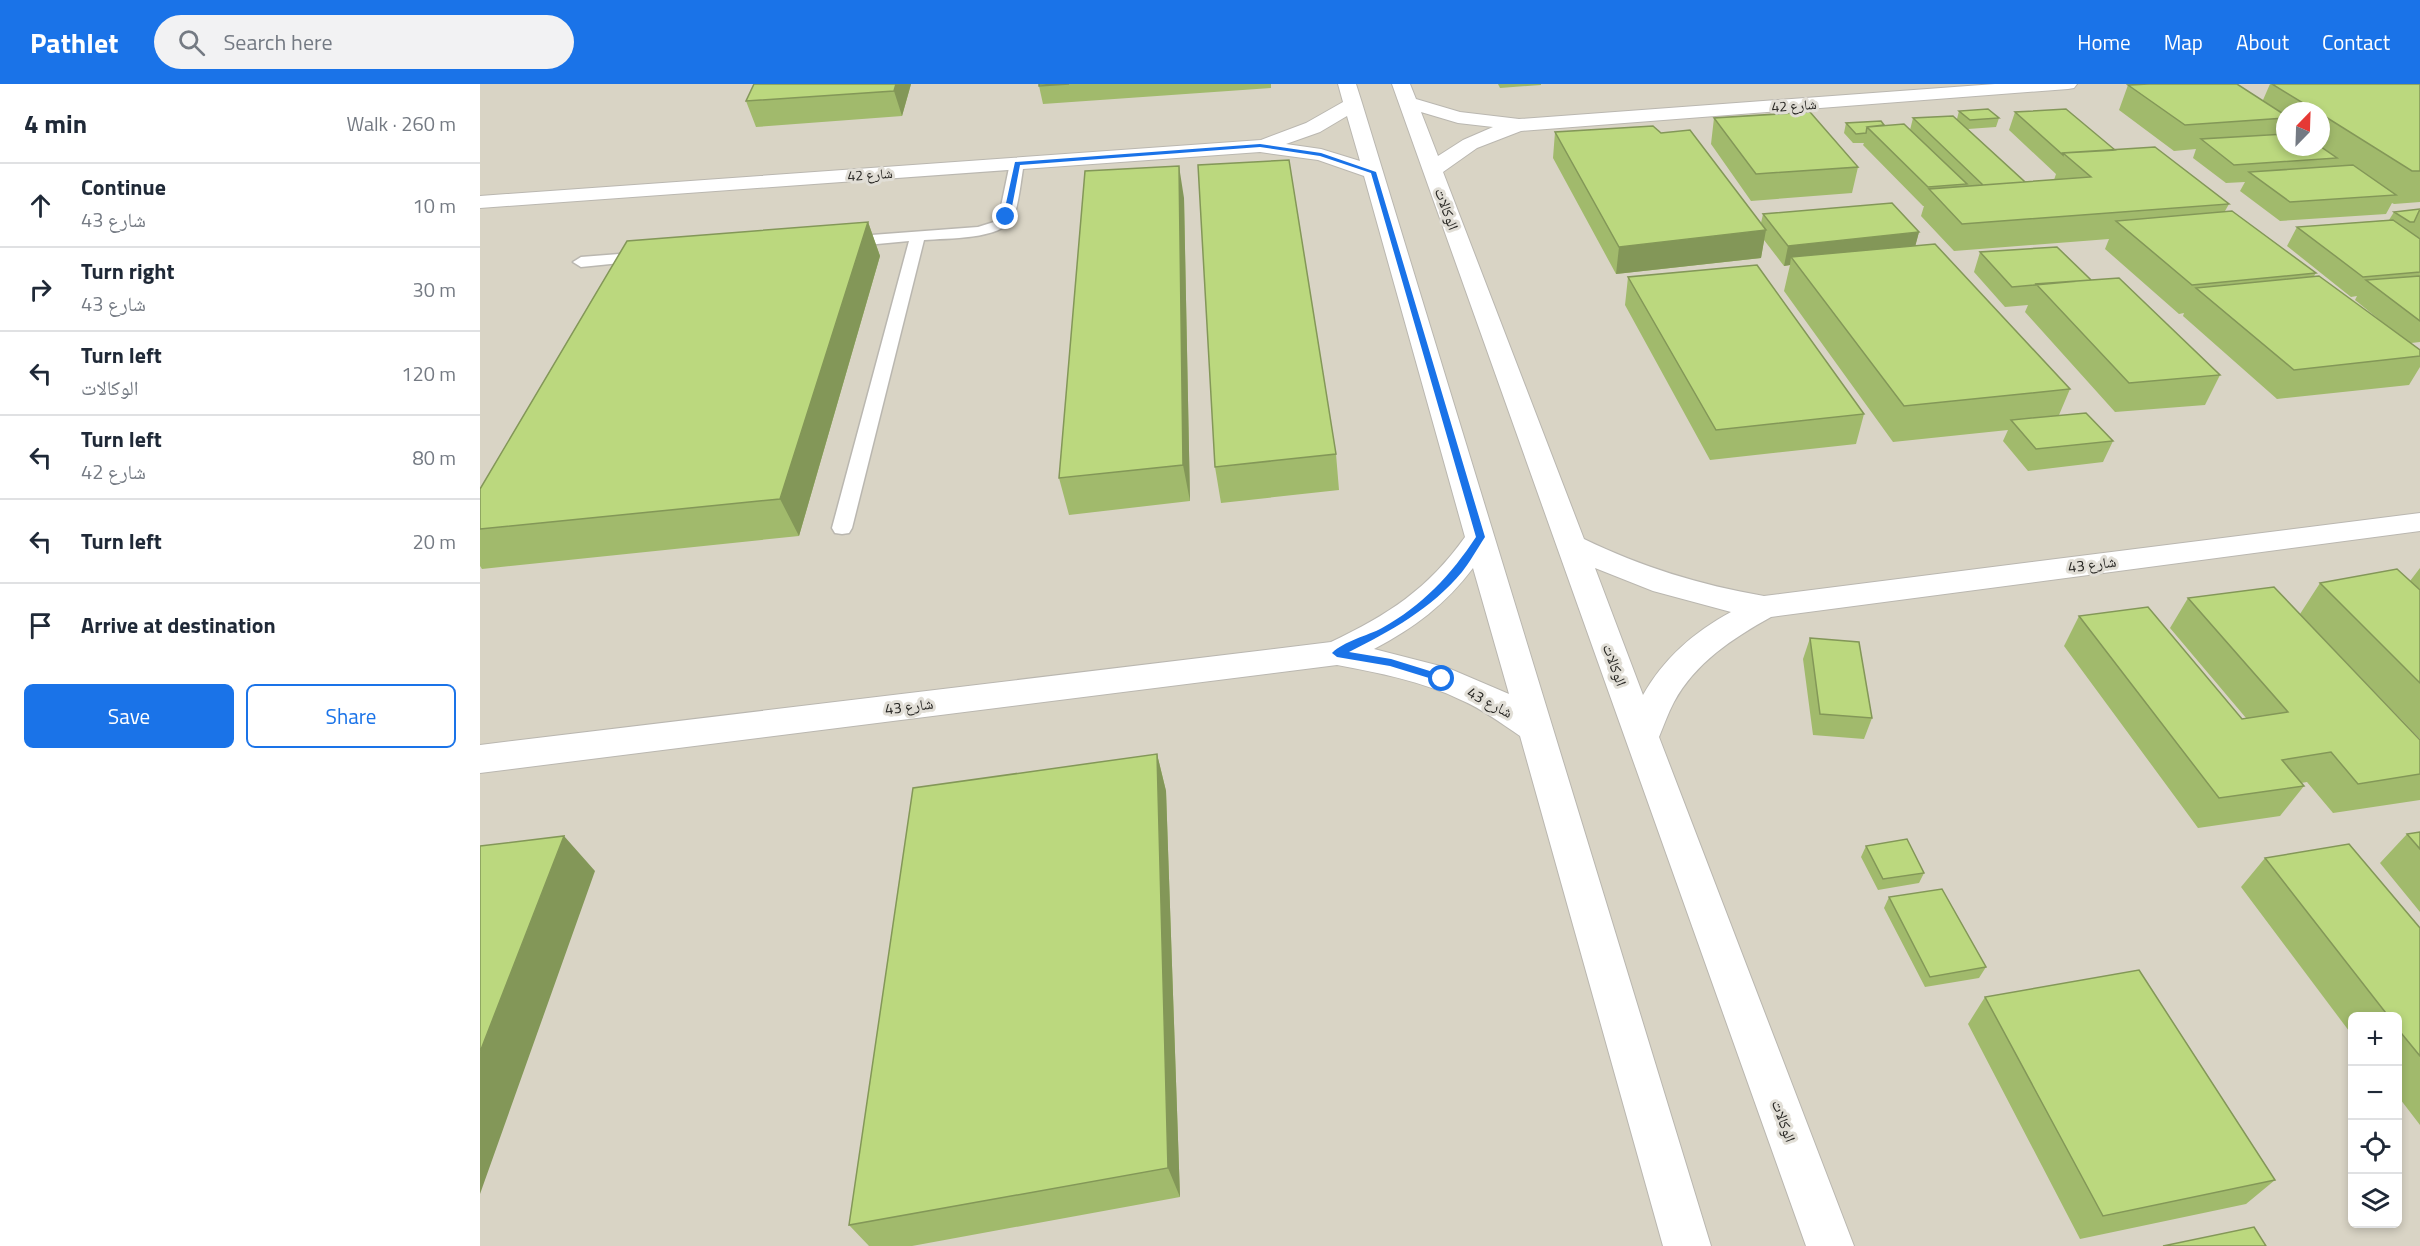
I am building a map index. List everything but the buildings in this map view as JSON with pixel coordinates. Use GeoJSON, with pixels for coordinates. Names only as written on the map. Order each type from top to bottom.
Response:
{"type":"FeatureCollection","features":[{"type":"Feature","properties":{"kind":"street","name":"شارع 42"},"geometry":{"type":"LineString","coordinates":[[1404,93],[1458,117],[1520,125],[2068,84]]}},
{"type":"Feature","properties":{"kind":"street","name":"شارع 42"},"geometry":{"type":"LineString","coordinates":[[1260,146],[1317,127],[1338,115],[1350,93]]}},
{"type":"Feature","properties":{"kind":"street"},"geometry":{"type":"LineString","coordinates":[[1350,93],[1687,1246]]}},
{"type":"Feature","properties":{"kind":"street","name":"الوكالات"},"geometry":{"type":"LineString","coordinates":[[1404,93],[1830,1246]]}},
{"type":"Feature","properties":{"kind":"street","name":"شارع 42"},"geometry":{"type":"LineString","coordinates":[[1432,171],[1467,144],[1520,125]]}},
{"type":"Feature","properties":{"kind":"street","name":"شارع 42"},"geometry":{"type":"LineString","coordinates":[[480,202],[1260,146],[1321,155],[1373,172]]}},
{"type":"Feature","properties":{"kind":"street","name":"شارع 43"},"geometry":{"type":"LineString","coordinates":[[1570,544],[1612,566],[1659,584],[1710,598],[1764,607],[2420,522]]}},
{"type":"Feature","properties":{"kind":"street","name":"شارع 43"},"geometry":{"type":"LineString","coordinates":[[1337,653],[1387,629],[1428,602],[1459,570],[1480,537]]}},
{"type":"Feature","properties":{"kind":"street","name":"شارع 43"},"geometry":{"type":"LineString","coordinates":[[1642,737],[1660,695],[1687,659],[1722,630],[1764,607]]}},
{"type":"Feature","properties":{"kind":"street","name":"شارع 43"},"geometry":{"type":"LineString","coordinates":[[480,759],[1337,653],[1391,663],[1442,679],[1491,700],[1536,729]]}},
{"type":"Feature","properties":{"kind":"lane"},"geometry":{"type":"LineString","coordinates":[[825,243],[979,231],[999,225],[1006,217],[1017,163]]}},
{"type":"Feature","properties":{"kind":"lane"},"geometry":{"type":"LineString","coordinates":[[842,528],[918,236]]}},
{"type":"Feature","properties":{"kind":"lane"},"geometry":{"type":"LineString","coordinates":[[581,262],[663,256]]}},
{"type":"Feature","properties":{"kind":"shaded area"},"geometry":{"type":"Polygon","coordinates":[[[480,84],[2420,84],[2420,1246],[480,1246],[480,84]]]}},
{"type":"Feature","properties":{"kind":"route"},"geometry":{"type":"LineString","coordinates":[[1006,217],[1017,163],[1260,146],[1321,155],[1349,162],[1373,172],[1480,537],[1459,570],[1428,602],[1387,629],[1337,653],[1391,663],[1442,679]]}}]}
